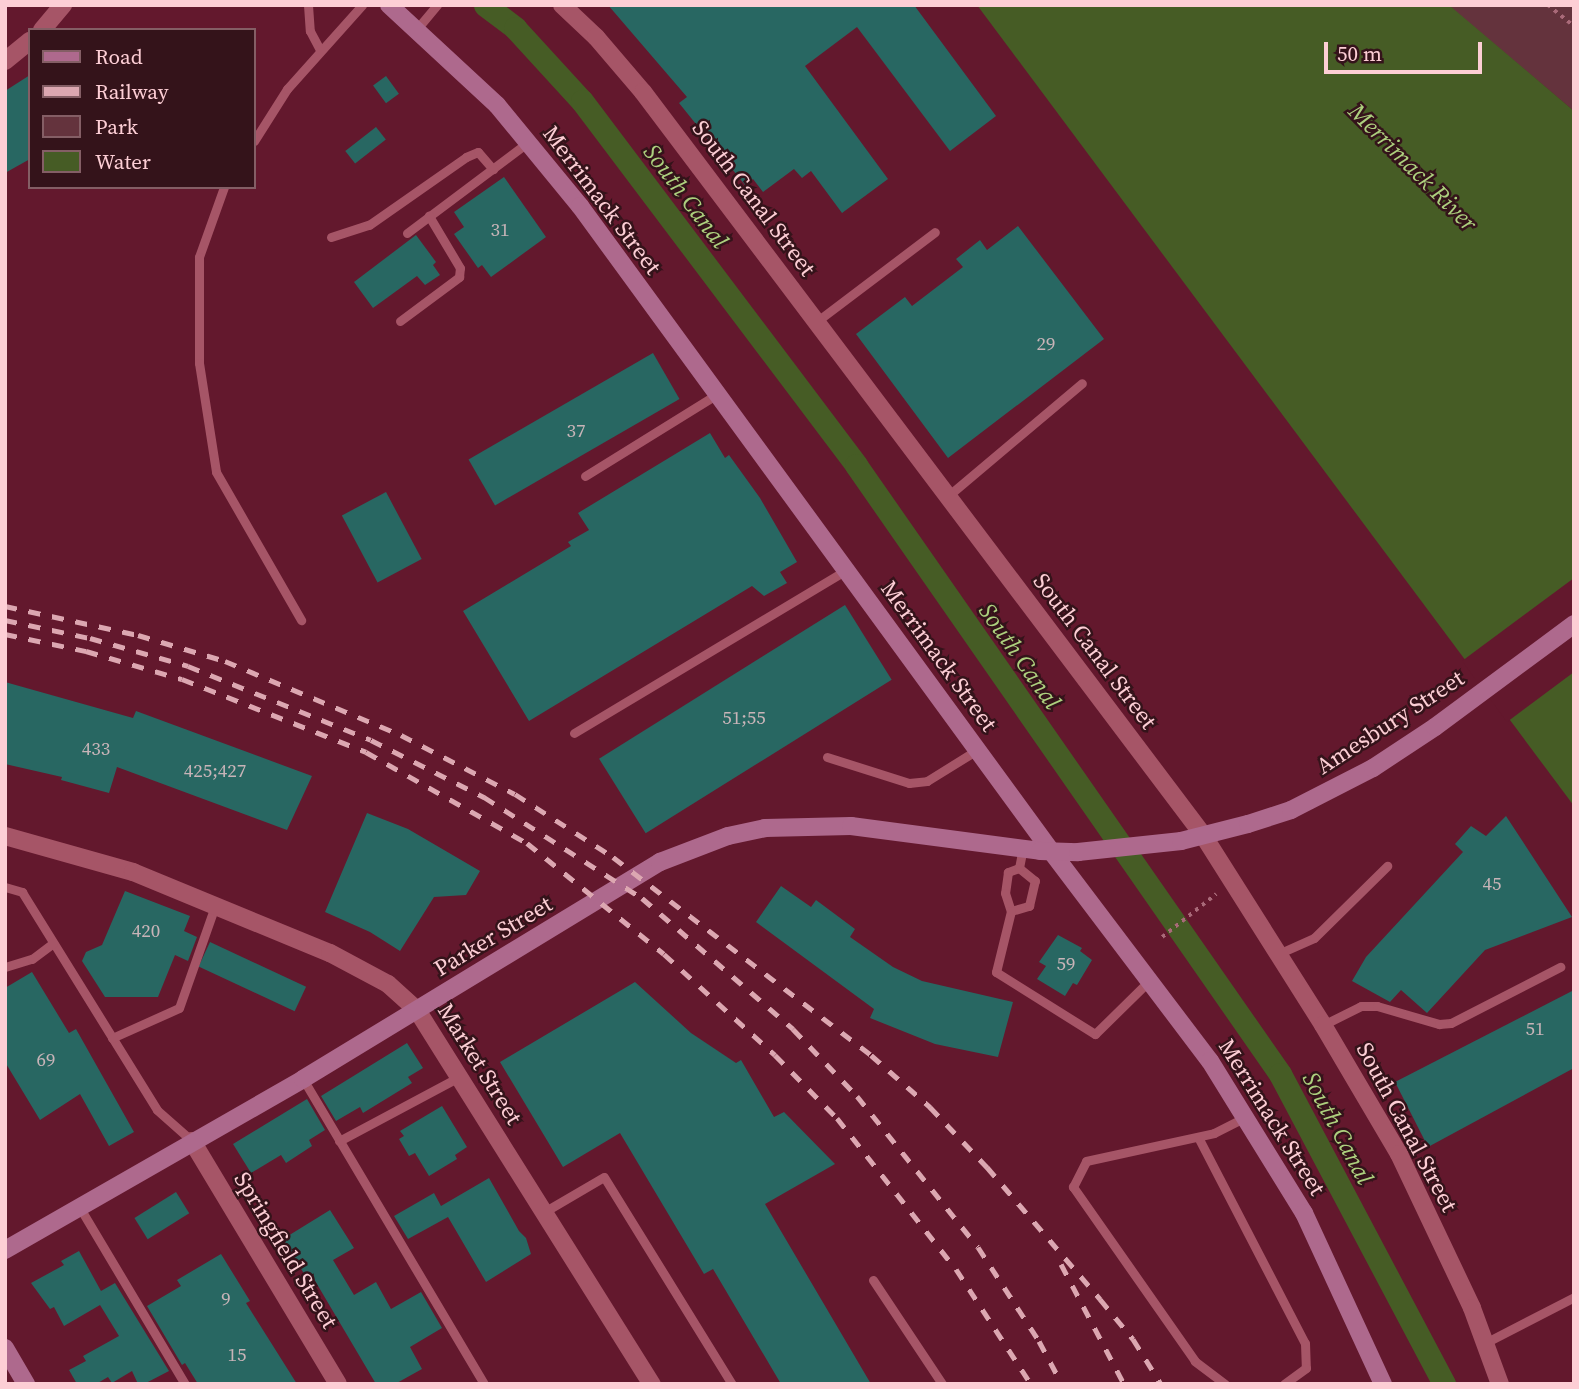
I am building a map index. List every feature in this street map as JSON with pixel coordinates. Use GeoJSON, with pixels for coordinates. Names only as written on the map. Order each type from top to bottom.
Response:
{"type":"FeatureCollection","features":[{"type":"Feature","properties":{"kind":"main road","name":"Merrimack Street"},"geometry":{"type":"LineString","coordinates":[[389,5],[497,105],[580,206],[1051,851],[1210,1061],[1304,1213],[1383,1384]]}},
{"type":"Feature","properties":{"kind":"main road","name":"Amesbury Street"},"geometry":{"type":"LineString","coordinates":[[1051,851],[1078,852],[1181,841],[1291,810],[1373,768],[1435,727],[1574,624]]}},
{"type":"Feature","properties":{"kind":"main road","name":"Parker Street"},"geometry":{"type":"LineString","coordinates":[[5,1250],[303,1079],[660,862],[729,836],[765,828],[851,826],[1051,851]]}},
{"type":"Feature","properties":{"kind":"main road"},"geometry":{"type":"LineString","coordinates":[[5,1348],[26,1384]]}},
{"type":"Feature","properties":{"kind":"street"},"geometry":{"type":"LineString","coordinates":[[44,28],[63,5]]}},
{"type":"Feature","properties":{"kind":"street","name":"South Canal Street"},"geometry":{"type":"LineString","coordinates":[[562,5],[596,37],[643,92],[1203,835],[1323,1025],[1399,1154],[1472,1308],[1500,1384]]}},
{"type":"Feature","properties":{"kind":"street"},"geometry":{"type":"LineString","coordinates":[[5,61],[28,43]]}},
{"type":"Feature","properties":{"kind":"street","name":"Market Street"},"geometry":{"type":"LineString","coordinates":[[5,836],[133,872],[330,953],[388,984],[417,1010],[652,1384]]}},
{"type":"Feature","properties":{"kind":"street","name":"Springfield Street"},"geometry":{"type":"LineString","coordinates":[[192,1141],[338,1384]]}},
{"type":"Feature","properties":{"kind":"lane"},"geometry":{"type":"LineString","coordinates":[[308,5],[310,31],[320,50]]}},
{"type":"Feature","properties":{"kind":"lane"},"geometry":{"type":"LineString","coordinates":[[256,138],[287,89],[362,5]]}},
{"type":"Feature","properties":{"kind":"lane"},"geometry":{"type":"LineString","coordinates":[[416,30],[437,5]]}},
{"type":"Feature","properties":{"kind":"lane"},"geometry":{"type":"LineString","coordinates":[[407,233],[528,142]]}},
{"type":"Feature","properties":{"kind":"lane"},"geometry":{"type":"LineString","coordinates":[[331,237],[369,225],[466,157],[478,152],[493,169]]}},
{"type":"Feature","properties":{"kind":"lane"},"geometry":{"type":"LineString","coordinates":[[223,189],[199,257],[199,363],[216,472],[301,620]]}},
{"type":"Feature","properties":{"kind":"lane"},"geometry":{"type":"LineString","coordinates":[[400,321],[459,277],[460,268],[429,216]]}},
{"type":"Feature","properties":{"kind":"lane"},"geometry":{"type":"LineString","coordinates":[[816,322],[936,232]]}},
{"type":"Feature","properties":{"kind":"lane"},"geometry":{"type":"LineString","coordinates":[[948,496],[1083,383]]}},
{"type":"Feature","properties":{"kind":"lane"},"geometry":{"type":"LineString","coordinates":[[585,476],[717,394]]}},
{"type":"Feature","properties":{"kind":"lane"},"geometry":{"type":"LineString","coordinates":[[574,733],[846,570]]}},
{"type":"Feature","properties":{"kind":"lane"},"geometry":{"type":"LineString","coordinates":[[827,757],[909,783],[927,781],[977,750]]}},
{"type":"Feature","properties":{"kind":"lane"},"geometry":{"type":"LineString","coordinates":[[1019,869],[1023,848]]}},
{"type":"Feature","properties":{"kind":"lane"},"geometry":{"type":"LineString","coordinates":[[1278,954],[1314,937],[1387,866]]}},
{"type":"Feature","properties":{"kind":"lane"},"geometry":{"type":"LineString","coordinates":[[1011,911],[1029,906],[1035,881],[1019,869]]}},
{"type":"Feature","properties":{"kind":"lane"},"geometry":{"type":"LineString","coordinates":[[1019,869],[1008,872],[1005,893],[1011,911],[996,972],[1095,1034],[1150,980]]}},
{"type":"Feature","properties":{"kind":"lane"},"geometry":{"type":"LineString","coordinates":[[5,887],[22,892],[157,1110],[192,1141]]}},
{"type":"Feature","properties":{"kind":"lane"},"geometry":{"type":"LineString","coordinates":[[112,1038],[179,1007],[215,906]]}},
{"type":"Feature","properties":{"kind":"lane"},"geometry":{"type":"LineString","coordinates":[[5,967],[32,959],[52,943]]}},
{"type":"Feature","properties":{"kind":"lane"},"geometry":{"type":"LineString","coordinates":[[1323,1025],[1361,1006],[1377,1006],[1439,1024],[1451,1023],[1560,967]]}},
{"type":"Feature","properties":{"kind":"lane"},"geometry":{"type":"LineString","coordinates":[[340,1141],[459,1077]]}},
{"type":"Feature","properties":{"kind":"lane"},"geometry":{"type":"LineString","coordinates":[[303,1079],[484,1384]]}},
{"type":"Feature","properties":{"kind":"lane"},"geometry":{"type":"LineString","coordinates":[[1225,1384],[1195,1361],[1073,1187],[1086,1161],[1214,1133],[1246,1117]]}},
{"type":"Feature","properties":{"kind":"lane"},"geometry":{"type":"LineString","coordinates":[[1198,1137],[1305,1343],[1306,1368],[1284,1384]]}},
{"type":"Feature","properties":{"kind":"lane"},"geometry":{"type":"LineString","coordinates":[[544,1212],[604,1177],[732,1384]]}},
{"type":"Feature","properties":{"kind":"lane"},"geometry":{"type":"LineString","coordinates":[[80,1208],[185,1384]]}},
{"type":"Feature","properties":{"kind":"lane"},"geometry":{"type":"LineString","coordinates":[[873,1280],[942,1384]]}},
{"type":"Feature","properties":{"kind":"lane"},"geometry":{"type":"LineString","coordinates":[[1485,1343],[1574,1297]]}},
{"type":"Feature","properties":{"kind":"path"},"geometry":{"type":"LineString","coordinates":[[1548,5],[1574,26]]}},
{"type":"Feature","properties":{"kind":"path"},"geometry":{"type":"LineString","coordinates":[[1161,937],[1216,894]]}},
{"type":"Feature","properties":{"kind":"green space"},"geometry":{"type":"Polygon","coordinates":[[[1574,5],[1574,111],[1449,6],[1574,5]]]}},
{"type":"Feature","properties":{"kind":"water","name":"Merrimack River"},"geometry":{"type":"Polygon","coordinates":[[[977,5],[1449,5],[1574,111],[1574,806],[977,5]]]}},
{"type":"Feature","properties":{"kind":"pier"},"geometry":{"type":"Polygon","coordinates":[[[1574,578],[1574,672],[1507,722],[1462,661],[1574,578]]]}},
{"type":"Feature","properties":{"kind":"building"},"geometry":{"type":"Polygon","coordinates":[[[608,5],[914,5],[996,116],[950,151],[857,27],[805,66],[888,179],[842,213],[811,171],[802,178],[794,169],[763,192],[753,179],[745,185],[679,103],[687,97],[608,5]]]}},
{"type":"Feature","properties":{"kind":"building"},"geometry":{"type":"Polygon","coordinates":[[[28,76],[28,160],[5,173],[5,91],[28,76]]]}},
{"type":"Feature","properties":{"kind":"building"},"geometry":{"type":"Polygon","coordinates":[[[386,76],[399,94],[386,103],[373,85],[386,76]]]}},
{"type":"Feature","properties":{"kind":"building"},"geometry":{"type":"Polygon","coordinates":[[[376,127],[386,140],[355,164],[345,151],[376,127]]]}},
{"type":"Feature","properties":{"kind":"building"},"geometry":{"type":"Polygon","coordinates":[[[504,177],[546,237],[491,277],[482,265],[478,268],[454,234],[464,227],[454,212],[504,177]]]}},
{"type":"Feature","properties":{"kind":"building"},"geometry":{"type":"Polygon","coordinates":[[[1018,226],[1104,339],[948,458],[856,334],[905,297],[912,306],[963,267],[956,259],[980,240],[987,250],[1018,226]]]}},
{"type":"Feature","properties":{"kind":"building"},"geometry":{"type":"Polygon","coordinates":[[[416,235],[436,262],[433,265],[440,275],[425,285],[417,276],[373,308],[354,282],[416,235]]]}},
{"type":"Feature","properties":{"kind":"building"},"geometry":{"type":"Polygon","coordinates":[[[653,353],[680,399],[495,505],[469,460],[653,353]]]}},
{"type":"Feature","properties":{"kind":"building"},"geometry":{"type":"Polygon","coordinates":[[[710,433],[725,458],[729,455],[760,498],[797,562],[780,572],[787,583],[764,596],[752,586],[529,721],[463,611],[571,546],[568,542],[589,530],[578,513],[710,433]]]}},
{"type":"Feature","properties":{"kind":"building"},"geometry":{"type":"Polygon","coordinates":[[[386,492],[422,559],[378,583],[342,515],[386,492]]]}},
{"type":"Feature","properties":{"kind":"building"},"geometry":{"type":"Polygon","coordinates":[[[845,605],[892,680],[646,833],[599,759],[845,605]]]}},
{"type":"Feature","properties":{"kind":"building"},"geometry":{"type":"Polygon","coordinates":[[[5,682],[133,718],[136,711],[312,776],[287,830],[117,767],[109,793],[61,780],[62,777],[5,764],[5,682]]]}},
{"type":"Feature","properties":{"kind":"building"},"geometry":{"type":"Polygon","coordinates":[[[367,813],[408,829],[480,871],[466,895],[434,897],[400,951],[370,932],[325,912],[367,813]]]}},
{"type":"Feature","properties":{"kind":"building"},"geometry":{"type":"Polygon","coordinates":[[[1506,816],[1572,917],[1485,950],[1427,1013],[1401,990],[1390,1002],[1352,981],[1366,957],[1463,852],[1455,844],[1471,826],[1486,836],[1506,816]]]}},
{"type":"Feature","properties":{"kind":"building"},"geometry":{"type":"Polygon","coordinates":[[[781,886],[811,907],[816,900],[855,929],[850,937],[893,967],[922,981],[1013,1002],[998,1057],[935,1044],[870,1018],[874,1009],[756,922],[781,886]]]}},
{"type":"Feature","properties":{"kind":"building"},"geometry":{"type":"Polygon","coordinates":[[[125,891],[190,916],[184,931],[197,937],[188,961],[175,955],[158,997],[105,997],[82,961],[86,952],[102,945],[125,891]]]}},
{"type":"Feature","properties":{"kind":"building"},"geometry":{"type":"Polygon","coordinates":[[[1058,935],[1082,948],[1080,951],[1092,960],[1077,985],[1073,983],[1065,996],[1037,979],[1046,966],[1039,962],[1058,935]]]}},
{"type":"Feature","properties":{"kind":"building"},"geometry":{"type":"Polygon","coordinates":[[[210,942],[306,987],[295,1011],[199,966],[210,942]]]}},
{"type":"Feature","properties":{"kind":"building"},"geometry":{"type":"Polygon","coordinates":[[[32,972],[69,1033],[76,1029],[134,1132],[109,1146],[80,1094],[40,1120],[5,1062],[5,988],[32,972]]]}},
{"type":"Feature","properties":{"kind":"building"},"geometry":{"type":"Polygon","coordinates":[[[635,982],[691,1033],[736,1063],[741,1060],[774,1117],[784,1112],[835,1164],[765,1204],[871,1384],[781,1384],[713,1269],[704,1274],[620,1133],[563,1167],[500,1062],[635,982]]]}},
{"type":"Feature","properties":{"kind":"building"},"geometry":{"type":"Polygon","coordinates":[[[1574,990],[1574,1068],[1428,1147],[1395,1082],[1574,990]]]}},
{"type":"Feature","properties":{"kind":"building"},"geometry":{"type":"Polygon","coordinates":[[[407,1043],[423,1068],[408,1077],[412,1083],[363,1113],[360,1107],[336,1121],[321,1096],[407,1043]]]}},
{"type":"Feature","properties":{"kind":"building"},"geometry":{"type":"Polygon","coordinates":[[[307,1099],[325,1130],[309,1140],[312,1146],[286,1163],[281,1155],[251,1173],[233,1144],[307,1099]]]}},
{"type":"Feature","properties":{"kind":"building"},"geometry":{"type":"Polygon","coordinates":[[[442,1106],[467,1147],[455,1155],[457,1159],[429,1176],[415,1153],[409,1156],[399,1139],[404,1136],[400,1131],[442,1106]]]}},
{"type":"Feature","properties":{"kind":"building"},"geometry":{"type":"Polygon","coordinates":[[[489,1178],[519,1231],[526,1238],[531,1254],[486,1282],[448,1217],[408,1239],[394,1216],[434,1193],[441,1206],[489,1178]]]}},
{"type":"Feature","properties":{"kind":"building"},"geometry":{"type":"Polygon","coordinates":[[[176,1192],[189,1213],[148,1239],[134,1218],[176,1192]]]}},
{"type":"Feature","properties":{"kind":"building"},"geometry":{"type":"Polygon","coordinates":[[[330,1210],[354,1248],[333,1260],[354,1295],[376,1282],[391,1309],[421,1292],[442,1328],[410,1347],[422,1369],[395,1384],[376,1384],[311,1274],[306,1277],[283,1239],[330,1210]]]}},
{"type":"Feature","properties":{"kind":"building"},"geometry":{"type":"Polygon","coordinates":[[[79,1251],[101,1291],[115,1283],[169,1371],[144,1384],[138,1384],[132,1371],[112,1383],[108,1377],[96,1384],[77,1384],[69,1370],[86,1361],[83,1356],[119,1336],[100,1305],[64,1326],[54,1307],[50,1309],[31,1283],[64,1265],[61,1261],[79,1251]]]}},
{"type":"Feature","properties":{"kind":"building"},"geometry":{"type":"Polygon","coordinates":[[[221,1254],[250,1301],[246,1303],[297,1384],[198,1384],[185,1363],[182,1365],[147,1306],[181,1286],[177,1280],[221,1254]]]}},
{"type":"Feature","properties":{"kind":"waterway","name":"South Canal"},"geometry":{"type":"LineString","coordinates":[[485,5],[515,28],[582,101],[856,465],[1280,1074],[1444,1384]]}},
{"type":"Feature","properties":{"kind":"railway"},"geometry":{"type":"LineString","coordinates":[[5,606],[138,635],[225,661],[401,735],[515,794],[613,857],[871,1055],[930,1107],[987,1167],[1100,1299],[1133,1339],[1161,1384]]}},
{"type":"Feature","properties":{"kind":"railway"},"geometry":{"type":"LineString","coordinates":[[5,620],[90,638],[188,666],[371,740],[484,797],[642,898],[793,1029],[857,1096],[978,1247],[1039,1341],[1062,1384]]}},
{"type":"Feature","properties":{"kind":"railway"},"geometry":{"type":"LineString","coordinates":[[5,634],[86,651],[182,679],[366,752],[527,843],[664,954],[775,1055],[837,1118],[956,1269],[1031,1384]]}},
{"type":"Feature","properties":{"kind":"railway"},"geometry":{"type":"LineString","coordinates":[[1061,1264],[1124,1384]]}}]}
